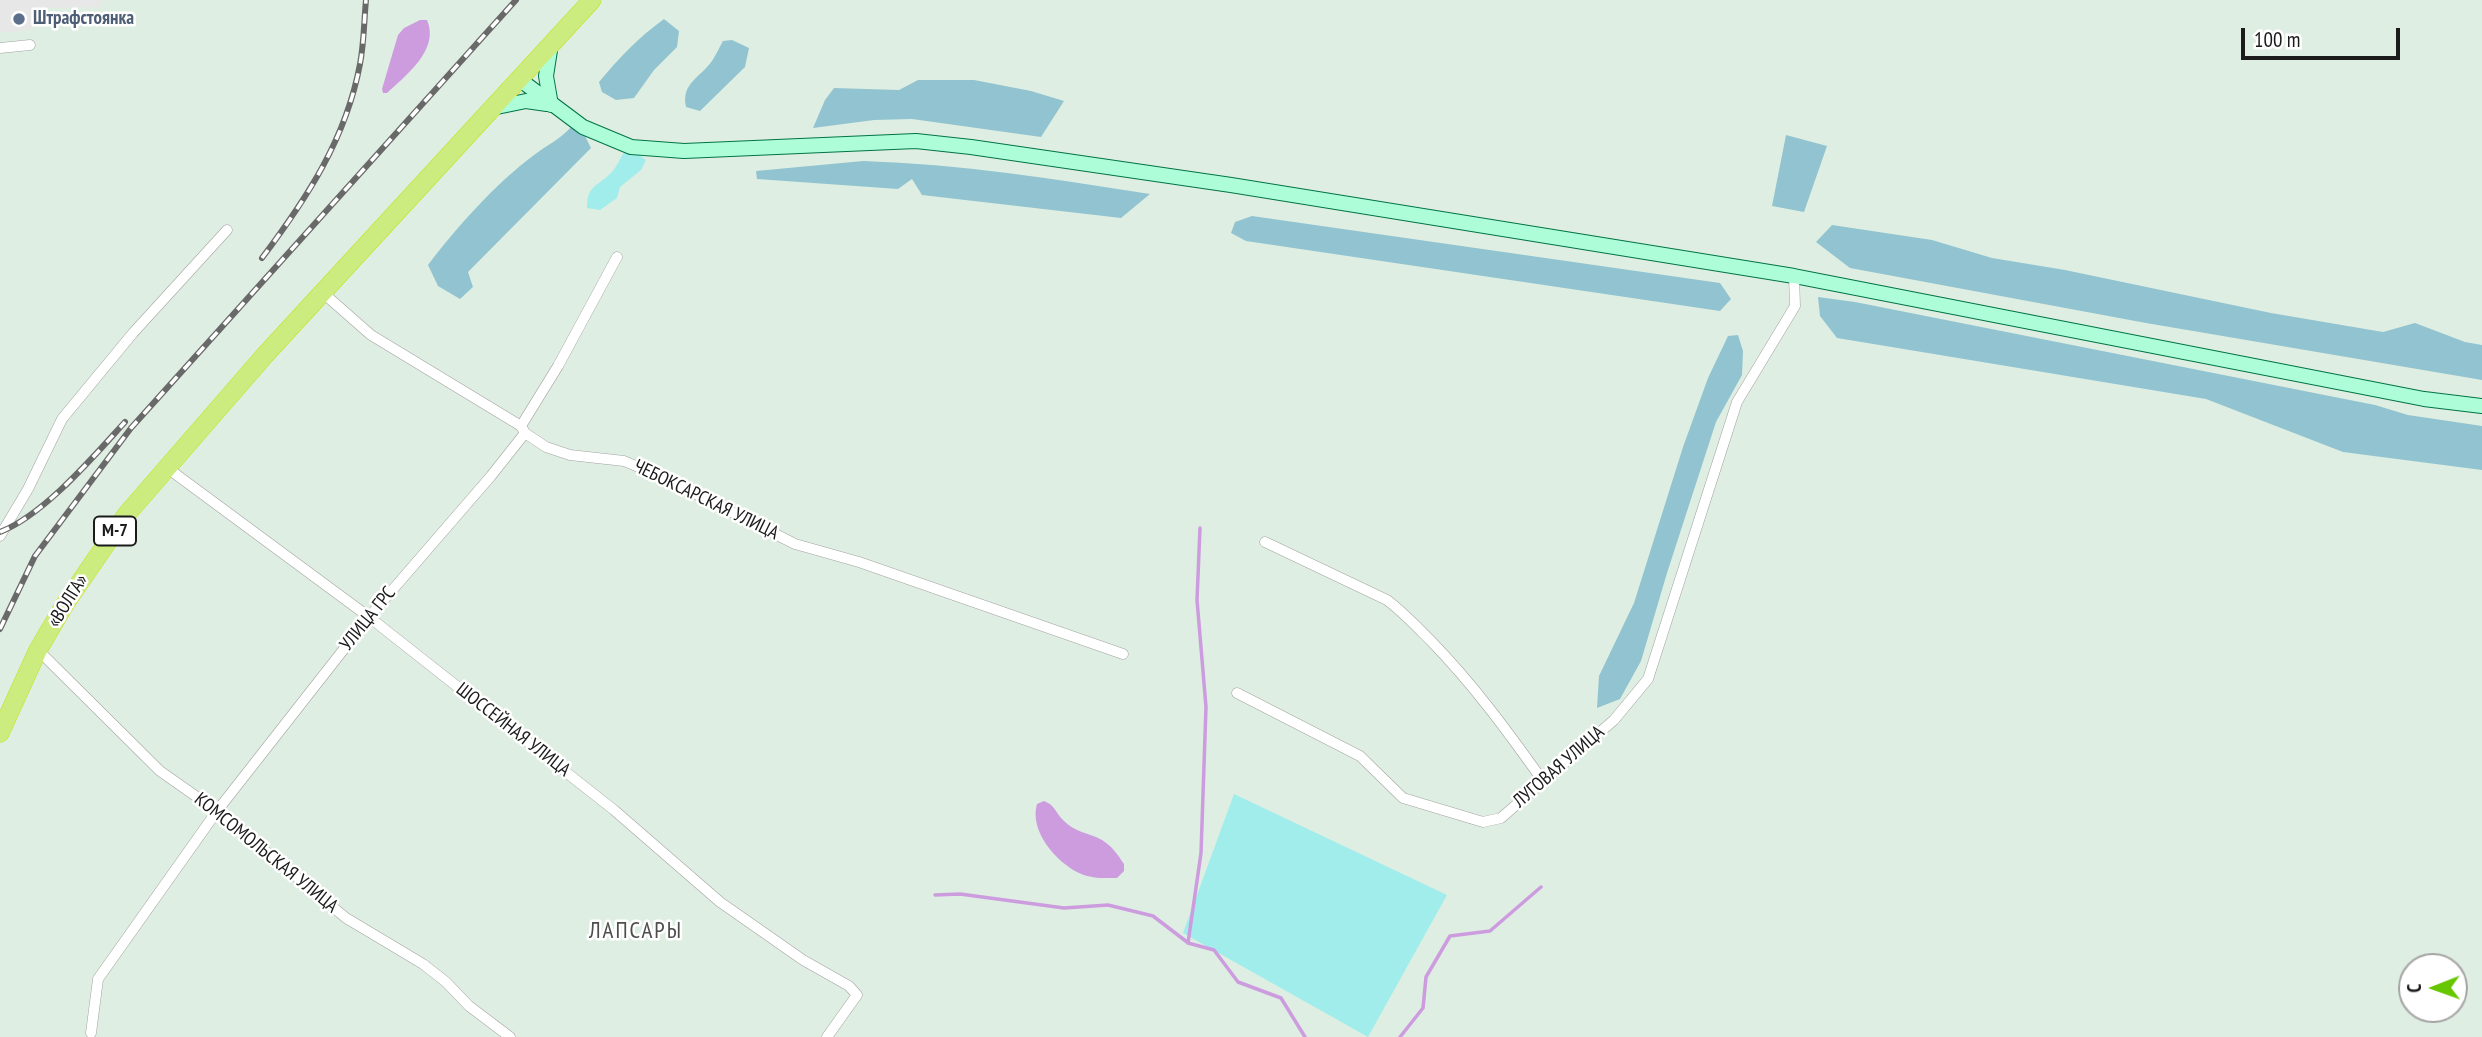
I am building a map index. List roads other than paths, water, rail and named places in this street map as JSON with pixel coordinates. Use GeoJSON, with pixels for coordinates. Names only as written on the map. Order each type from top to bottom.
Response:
{"type":"FeatureCollection","features":[{"type":"Feature","properties":{"kind":"highway","name":"«ВОЛГА»"},"geometry":{"type":"LineString","coordinates":[[0,733],[38,650],[94,560],[126,515],[322,292],[593,0]]}},
{"type":"Feature","properties":{"kind":"street"},"geometry":{"type":"LineString","coordinates":[[551,44],[546,76],[551,105]]}},
{"type":"Feature","properties":{"kind":"street"},"geometry":{"type":"LineString","coordinates":[[0,48],[30,46]]}},
{"type":"Feature","properties":{"kind":"street"},"geometry":{"type":"LineString","coordinates":[[519,79],[583,127],[610,140],[631,146],[684,151],[916,141],[971,147],[1231,185],[1794,276],[2424,399],[2482,406]]}},
{"type":"Feature","properties":{"kind":"street"},"geometry":{"type":"LineString","coordinates":[[492,108],[526,101],[551,105]]}},
{"type":"Feature","properties":{"kind":"street"},"geometry":{"type":"LineString","coordinates":[[0,536],[28,489],[62,419],[133,333],[227,230]]}},
{"type":"Feature","properties":{"kind":"street","name":"УЛИЦА ГРС"},"geometry":{"type":"LineString","coordinates":[[92,1033],[98,979],[217,811],[369,617],[491,476],[523,429],[617,257]]}},
{"type":"Feature","properties":{"kind":"street","name":"ЛУГОВАЯ УЛИЦА"},"geometry":{"type":"LineString","coordinates":[[1237,693],[1360,756],[1403,798],[1483,822],[1501,818],[1614,720],[1648,679],[1737,402],[1795,306],[1794,276]]}},
{"type":"Feature","properties":{"kind":"street","name":"ЧЕБОКСАРСКАЯ УЛИЦА"},"geometry":{"type":"LineString","coordinates":[[322,292],[371,335],[523,429],[545,447],[570,455],[624,461],[660,475],[795,544],[859,562],[1123,654]]}},
{"type":"Feature","properties":{"kind":"street","name":"ШОССЕЙНАЯ УЛИЦА"},"geometry":{"type":"LineString","coordinates":[[166,467],[369,617],[614,810],[720,902],[803,960],[849,986],[857,995],[827,1037]]}},
{"type":"Feature","properties":{"kind":"street"},"geometry":{"type":"LineString","coordinates":[[1265,542],[1387,600],[1401,611],[1451,662],[1496,716],[1544,781]]}},
{"type":"Feature","properties":{"kind":"street","name":"КОМСОМОЛЬСКАЯ УЛИЦА"},"geometry":{"type":"LineString","coordinates":[[38,650],[160,771],[217,811],[346,918],[423,964],[446,982],[469,1006],[510,1037]]}},
{"type":"Feature","properties":{"kind":"waterway"},"geometry":{"type":"LineString","coordinates":[[1200,528],[1197,600],[1206,707],[1201,853],[1188,943],[1214,950],[1238,982],[1281,998],[1305,1037]]}},
{"type":"Feature","properties":{"kind":"waterway"},"geometry":{"type":"LineString","coordinates":[[1400,1037],[1423,1008],[1426,977],[1450,936],[1490,931],[1541,887]]}},
{"type":"Feature","properties":{"kind":"waterway"},"geometry":{"type":"LineString","coordinates":[[935,895],[960,894],[1064,908],[1108,905],[1153,916],[1187,942]]}},
{"type":"Feature","properties":{"kind":"railway"},"geometry":{"type":"LineString","coordinates":[[262,258],[309,190],[335,143],[354,91],[360,64],[366,0]]}},
{"type":"Feature","properties":{"kind":"railway"},"geometry":{"type":"LineString","coordinates":[[0,629],[35,556],[131,428],[516,0]]}},
{"type":"Feature","properties":{"kind":"railway"},"geometry":{"type":"LineString","coordinates":[[0,532],[17,524],[51,499],[125,422]]}},
{"type":"Feature","properties":{"kind":"place","name":"Штрафстоянка"},"geometry":{"type":"Point","coordinates":[19,19]}},
{"type":"Feature","properties":{"kind":"district","name":"ЛАПСАРЫ"},"geometry":{"type":"Point","coordinates":[636,931]}}]}
